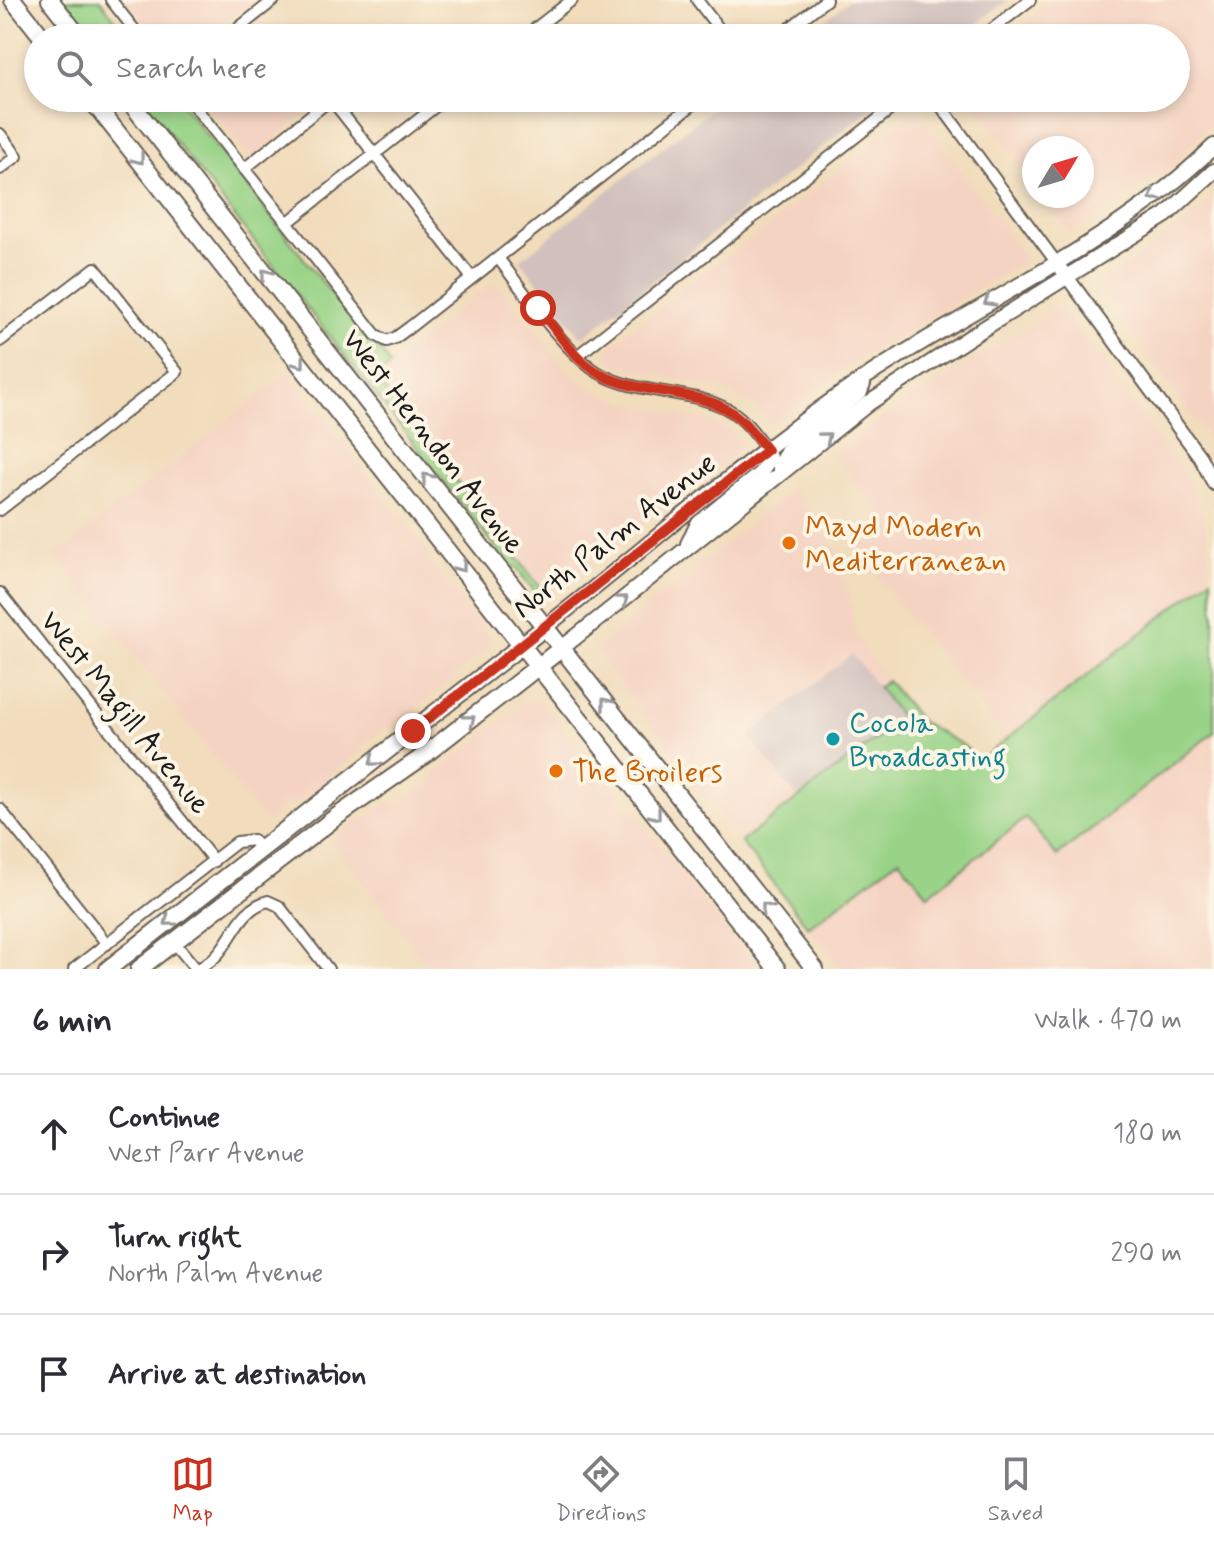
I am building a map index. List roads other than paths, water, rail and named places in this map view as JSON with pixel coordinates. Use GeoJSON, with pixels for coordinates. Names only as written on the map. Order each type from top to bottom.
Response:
{"type":"FeatureCollection","features":[{"type":"Feature","properties":{"kind":"main road"},"geometry":{"type":"LineString","coordinates":[[13,0],[32,24]]}},
{"type":"Feature","properties":{"kind":"main road"},"geometry":{"type":"LineString","coordinates":[[50,0],[69,24]]}},
{"type":"Feature","properties":{"kind":"main road","name":"West Herndon Avenue"},"geometry":{"type":"LineString","coordinates":[[101,112],[777,969]]}},
{"type":"Feature","properties":{"kind":"main road","name":"West Herndon Avenue"},"geometry":{"type":"LineString","coordinates":[[138,112],[815,969]]}},
{"type":"Feature","properties":{"kind":"main road","name":"North Palm Avenue"},"geometry":{"type":"LineString","coordinates":[[108,969],[767,450],[867,376],[1056,262],[1160,193],[1214,146]]}},
{"type":"Feature","properties":{"kind":"main road","name":"North Palm Avenue"},"geometry":{"type":"LineString","coordinates":[[139,969],[336,817],[418,760],[869,403],[1166,215],[1214,171]]}},
{"type":"Feature","properties":{"kind":"main road"},"geometry":{"type":"LineString","coordinates":[[780,474],[780,465],[787,451],[860,392],[867,376]]}},
{"type":"Feature","properties":{"kind":"main road"},"geometry":{"type":"LineString","coordinates":[[684,552],[698,524],[761,473],[768,462],[767,450]]}},
{"type":"Feature","properties":{"kind":"main road"},"geometry":{"type":"LineString","coordinates":[[174,942],[217,897],[285,844],[290,828]]}},
{"type":"Feature","properties":{"kind":"street"},"geometry":{"type":"LineString","coordinates":[[111,0],[130,24]]}},
{"type":"Feature","properties":{"kind":"street"},"geometry":{"type":"LineString","coordinates":[[244,24],[274,0]]}},
{"type":"Feature","properties":{"kind":"street"},"geometry":{"type":"LineString","coordinates":[[541,24],[572,0]]}},
{"type":"Feature","properties":{"kind":"street"},"geometry":{"type":"LineString","coordinates":[[697,0],[715,24]]}},
{"type":"Feature","properties":{"kind":"street"},"geometry":{"type":"LineString","coordinates":[[795,24],[826,0]]}},
{"type":"Feature","properties":{"kind":"street"},"geometry":{"type":"LineString","coordinates":[[999,24],[1030,0]]}},
{"type":"Feature","properties":{"kind":"street"},"geometry":{"type":"LineString","coordinates":[[199,112],[376,335],[387,341],[395,338],[683,112]]}},
{"type":"Feature","properties":{"kind":"street"},"geometry":{"type":"LineString","coordinates":[[244,169],[315,112]]}},
{"type":"Feature","properties":{"kind":"street"},"geometry":{"type":"LineString","coordinates":[[341,112],[472,278]]}},
{"type":"Feature","properties":{"kind":"street"},"geometry":{"type":"LineString","coordinates":[[287,223],[428,112]]}},
{"type":"Feature","properties":{"kind":"street"},"geometry":{"type":"LineString","coordinates":[[577,356],[887,112]]}},
{"type":"Feature","properties":{"kind":"street"},"geometry":{"type":"LineString","coordinates":[[945,112],[1200,457],[1214,484]]}},
{"type":"Feature","properties":{"kind":"street"},"geometry":{"type":"LineString","coordinates":[[0,134],[17,156],[0,169]]}},
{"type":"Feature","properties":{"kind":"street"},"geometry":{"type":"LineString","coordinates":[[498,258],[577,356],[596,371],[617,381],[705,401],[729,411],[746,424],[767,450]]}},
{"type":"Feature","properties":{"kind":"street"},"geometry":{"type":"LineString","coordinates":[[0,341],[95,268],[177,372],[0,510]]}},
{"type":"Feature","properties":{"kind":"street","name":"West Magill Avenue"},"geometry":{"type":"LineString","coordinates":[[0,593],[214,861]]}},
{"type":"Feature","properties":{"kind":"street"},"geometry":{"type":"LineString","coordinates":[[0,809],[107,944]]}},
{"type":"Feature","properties":{"kind":"street"},"geometry":{"type":"LineString","coordinates":[[74,969],[244,839],[253,840],[261,851]]}},
{"type":"Feature","properties":{"kind":"street"},"geometry":{"type":"LineString","coordinates":[[174,942],[197,969],[215,957],[242,917],[268,901],[279,906],[328,969]]}},
{"type":"Feature","properties":{"kind":"place","name":"Mayd Modern Mediterranean"},"geometry":{"type":"Point","coordinates":[789,543]}},
{"type":"Feature","properties":{"kind":"place","name":"Cocola Broadcasting"},"geometry":{"type":"Point","coordinates":[833,739]}},
{"type":"Feature","properties":{"kind":"place","name":"The Broilers"},"geometry":{"type":"Point","coordinates":[556,771]}}]}
